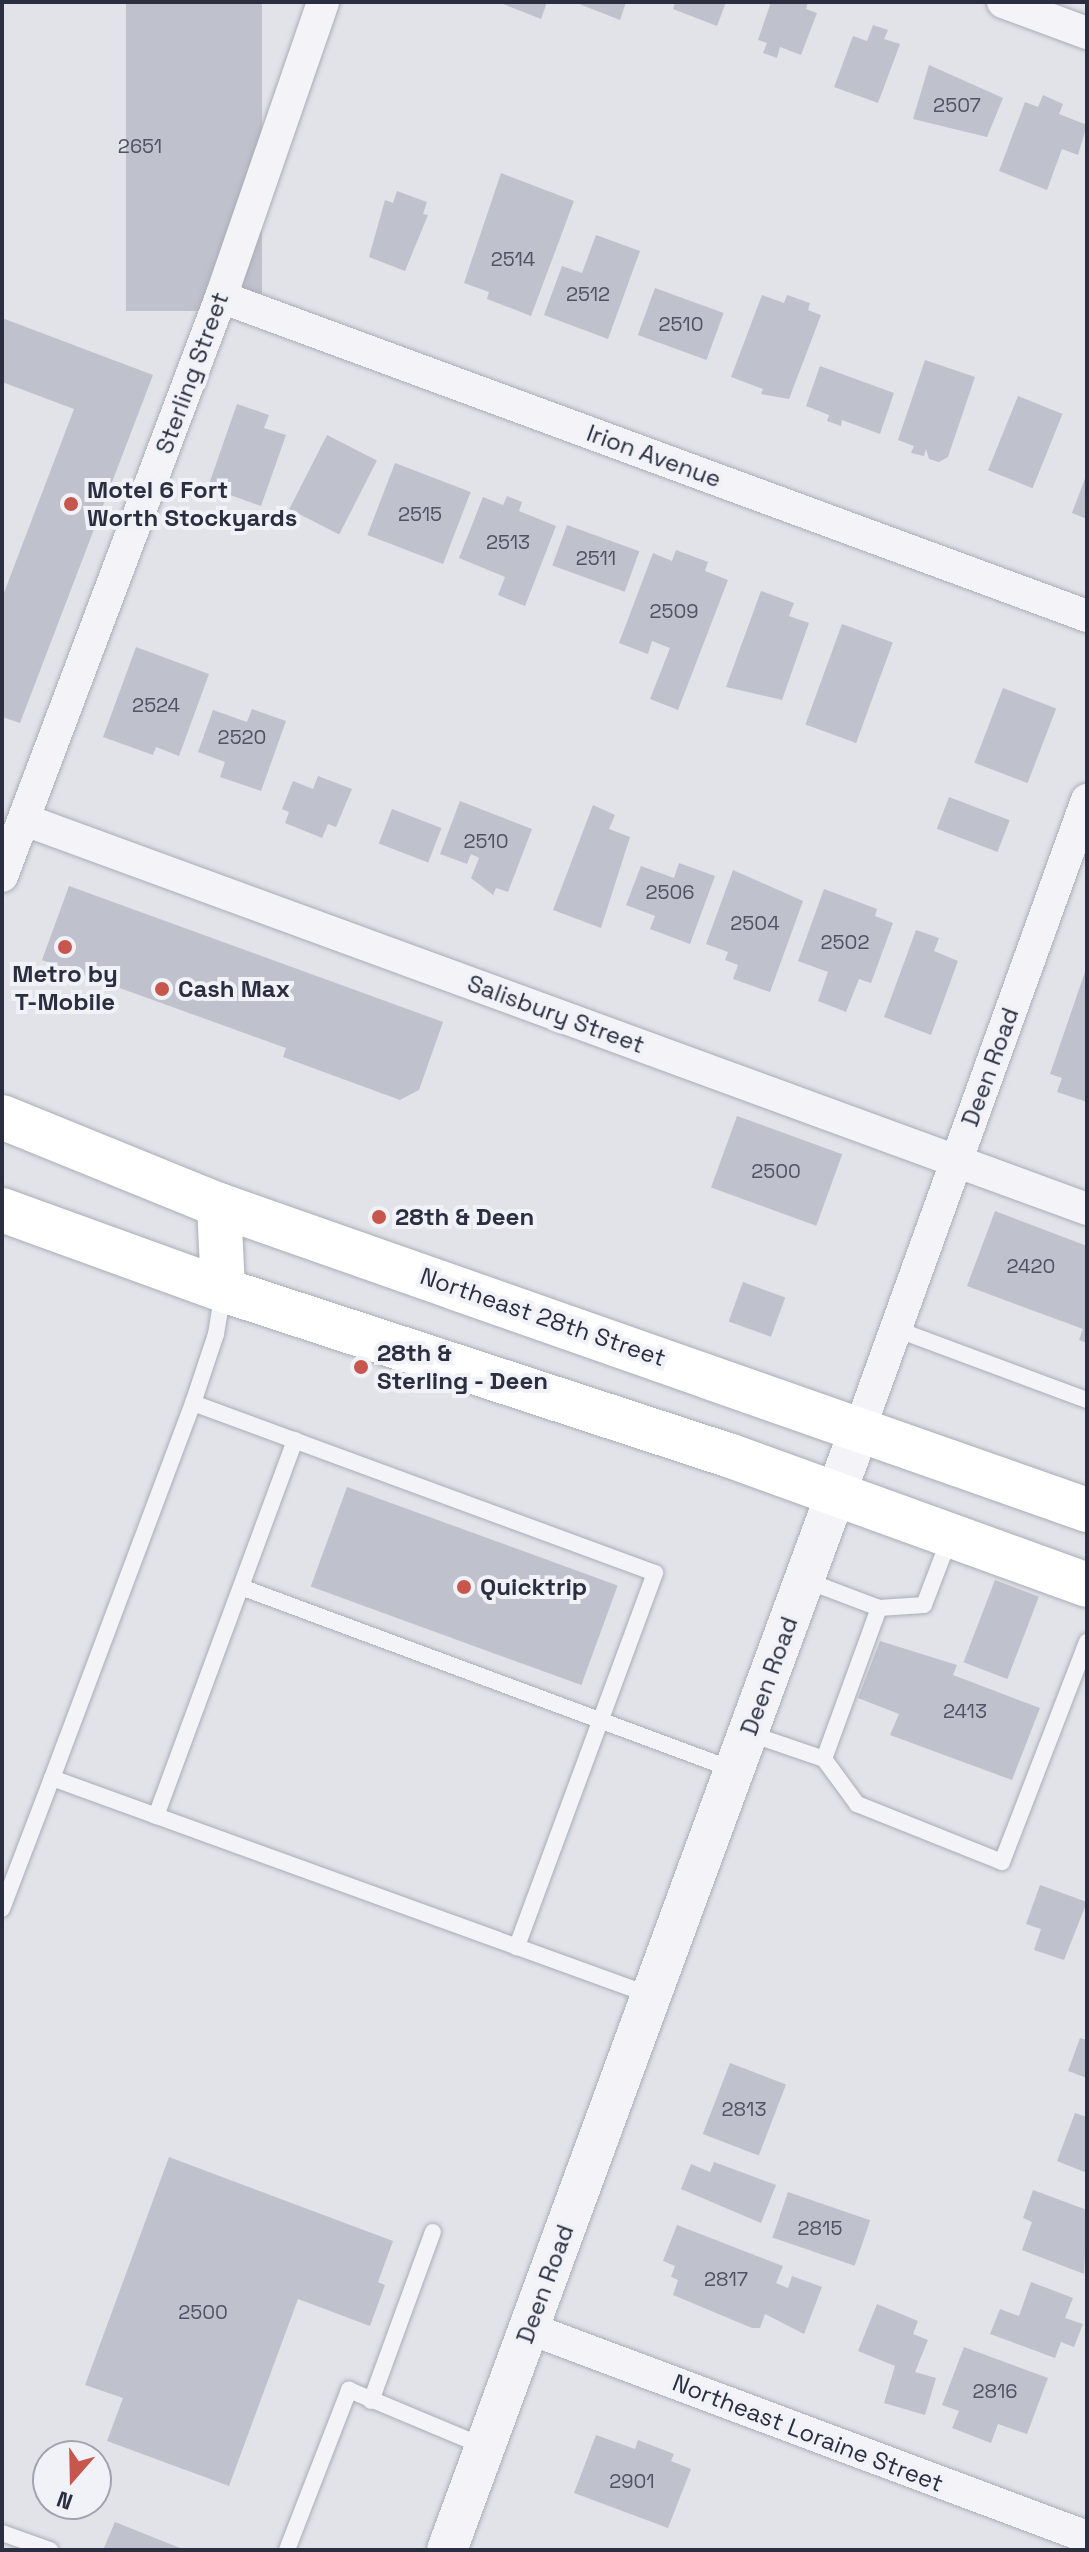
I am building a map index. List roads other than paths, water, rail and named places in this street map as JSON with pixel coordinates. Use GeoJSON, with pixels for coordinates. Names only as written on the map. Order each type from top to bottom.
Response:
{"type":"FeatureCollection","features":[{"type":"Feature","properties":{"kind":"main road","name":"Northeast 28th Street"},"geometry":{"type":"LineString","coordinates":[[2,1117],[219,1205],[1087,1510]]}},
{"type":"Feature","properties":{"kind":"main road"},"geometry":{"type":"LineString","coordinates":[[219,1205],[223,1290]]}},
{"type":"Feature","properties":{"kind":"main road"},"geometry":{"type":"LineString","coordinates":[[2,1210],[223,1290],[837,1494],[1087,1585]]}},
{"type":"Feature","properties":{"kind":"street","name":"Sterling Street"},"geometry":{"type":"LineString","coordinates":[[2,876],[221,297],[323,2]]}},
{"type":"Feature","properties":{"kind":"street"},"geometry":{"type":"LineString","coordinates":[[1003,2],[1087,33]]}},
{"type":"Feature","properties":{"kind":"street","name":"Irion Avenue"},"geometry":{"type":"LineString","coordinates":[[221,297],[1087,616]]}},
{"type":"Feature","properties":{"kind":"street","name":"Deen Road"},"geometry":{"type":"LineString","coordinates":[[447,2550],[837,1494],[1087,800]]}},
{"type":"Feature","properties":{"kind":"street","name":"Salisbury Street"},"geometry":{"type":"LineString","coordinates":[[25,820],[1087,1209]]}},
{"type":"Feature","properties":{"kind":"street","name":"Northeast Loraine Street"},"geometry":{"type":"LineString","coordinates":[[528,2328],[1087,2537]]}},
{"type":"Feature","properties":{"kind":"lane"},"geometry":{"type":"LineString","coordinates":[[2,1909],[193,1403],[216,1334],[223,1290]]}},
{"type":"Feature","properties":{"kind":"lane"},"geometry":{"type":"LineString","coordinates":[[896,1329],[1087,1400]]}},
{"type":"Feature","properties":{"kind":"lane"},"geometry":{"type":"LineString","coordinates":[[193,1403],[655,1573],[517,1947]]}},
{"type":"Feature","properties":{"kind":"lane"},"geometry":{"type":"LineString","coordinates":[[156,1816],[295,1440]]}},
{"type":"Feature","properties":{"kind":"lane"},"geometry":{"type":"LineString","coordinates":[[805,1580],[879,1608],[924,1605],[951,1536]]}},
{"type":"Feature","properties":{"kind":"lane"},"geometry":{"type":"LineString","coordinates":[[241,1587],[734,1770]]}},
{"type":"Feature","properties":{"kind":"lane"},"geometry":{"type":"LineString","coordinates":[[824,1759],[879,1608]]}},
{"type":"Feature","properties":{"kind":"lane"},"geometry":{"type":"LineString","coordinates":[[748,1733],[824,1759],[857,1804],[1002,1862],[1087,1642]]}},
{"type":"Feature","properties":{"kind":"lane"},"geometry":{"type":"LineString","coordinates":[[52,1778],[651,1996]]}},
{"type":"Feature","properties":{"kind":"lane"},"geometry":{"type":"LineString","coordinates":[[371,2401],[433,2232]]}},
{"type":"Feature","properties":{"kind":"lane"},"geometry":{"type":"LineString","coordinates":[[287,2550],[349,2390],[485,2447]]}},
{"type":"Feature","properties":{"kind":"lane"},"geometry":{"type":"LineString","coordinates":[[2,2533],[50,2550]]}},
{"type":"Feature","properties":{"kind":"place","name":"Motel 6 Fort Worth Stockyards"},"geometry":{"type":"Point","coordinates":[71,504]}},
{"type":"Feature","properties":{"kind":"place","name":"Metro by T-Mobile"},"geometry":{"type":"Point","coordinates":[65,947]}},
{"type":"Feature","properties":{"kind":"place","name":"Cash Max"},"geometry":{"type":"Point","coordinates":[162,989]}},
{"type":"Feature","properties":{"kind":"place","name":"28th & Deen"},"geometry":{"type":"Point","coordinates":[379,1217]}},
{"type":"Feature","properties":{"kind":"place","name":"28th & Sterling - Deen"},"geometry":{"type":"Point","coordinates":[361,1367]}},
{"type":"Feature","properties":{"kind":"place","name":"Quicktrip"},"geometry":{"type":"Point","coordinates":[464,1587]}}]}
